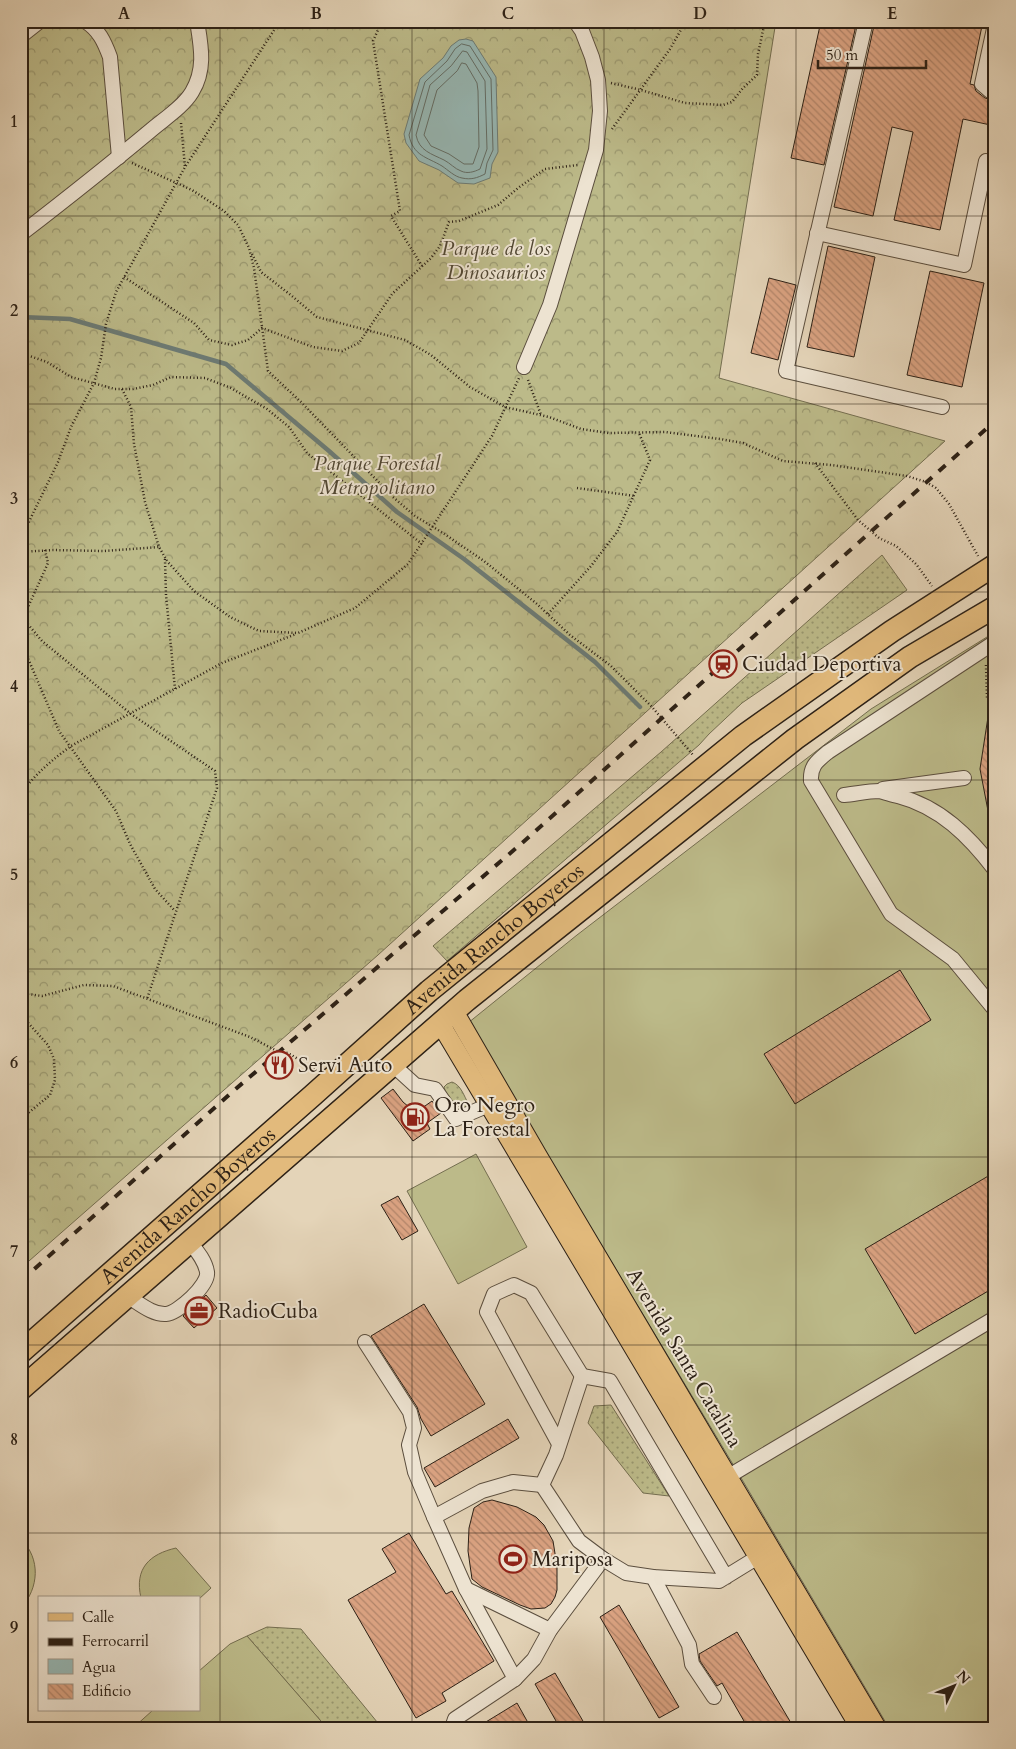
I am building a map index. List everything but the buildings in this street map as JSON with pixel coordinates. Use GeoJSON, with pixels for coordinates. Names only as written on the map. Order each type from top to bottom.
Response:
{"type":"FeatureCollection","features":[{"type":"Feature","properties":{"kind":"highway","name":"Avenida Rancho Boyeros"},"geometry":{"type":"LineString","coordinates":[[21,1352],[471,956],[775,713],[892,631],[991,568]]}},
{"type":"Feature","properties":{"kind":"highway","name":"Avenida Rancho Boyeros"},"geometry":{"type":"LineString","coordinates":[[21,1389],[451,1013],[795,739],[910,658],[995,607]]}},
{"type":"Feature","properties":{"kind":"highway"},"geometry":{"type":"LineString","coordinates":[[373,1041],[395,1031],[422,1013],[451,1013],[441,988],[471,956]]}},
{"type":"Feature","properties":{"kind":"main road","name":"Avenida Santa Catalina"},"geometry":{"type":"LineString","coordinates":[[451,1013],[489,1105],[860,1728]]}},
{"type":"Feature","properties":{"kind":"main road","name":"Avenida Santa Catalina"},"geometry":{"type":"LineString","coordinates":[[451,1013],[877,1728]]}},
{"type":"Feature","properties":{"kind":"lane"},"geometry":{"type":"LineString","coordinates":[[21,36],[40,21]]}},
{"type":"Feature","properties":{"kind":"lane"},"geometry":{"type":"LineString","coordinates":[[85,21],[94,27],[105,42],[110,57],[119,157]]}},
{"type":"Feature","properties":{"kind":"lane"},"geometry":{"type":"LineString","coordinates":[[21,234],[119,157],[192,93],[199,76],[202,56],[197,21]]}},
{"type":"Feature","properties":{"kind":"lane"},"geometry":{"type":"LineString","coordinates":[[524,367],[550,305],[596,150],[600,112],[598,80],[582,31],[575,21]]}},
{"type":"Feature","properties":{"kind":"lane"},"geometry":{"type":"LineString","coordinates":[[866,21],[786,371],[942,407]]}},
{"type":"Feature","properties":{"kind":"lane"},"geometry":{"type":"LineString","coordinates":[[995,24],[982,84],[990,91],[995,92]]}},
{"type":"Feature","properties":{"kind":"lane"},"geometry":{"type":"LineString","coordinates":[[817,233],[964,265],[986,161]]}},
{"type":"Feature","properties":{"kind":"lane"},"geometry":{"type":"LineString","coordinates":[[990,645],[922,688],[828,752],[811,769],[811,781],[891,914],[953,959],[995,1010]]}},
{"type":"Feature","properties":{"kind":"lane"},"geometry":{"type":"LineString","coordinates":[[844,795],[964,778]]}},
{"type":"Feature","properties":{"kind":"lane"},"geometry":{"type":"LineString","coordinates":[[818,792],[834,796],[880,791],[924,806],[952,823],[979,850],[995,870]]}},
{"type":"Feature","properties":{"kind":"lane"},"geometry":{"type":"LineString","coordinates":[[392,1064],[414,1085],[435,1089],[456,1119],[489,1105]]}},
{"type":"Feature","properties":{"kind":"lane"},"geometry":{"type":"LineString","coordinates":[[127,1296],[154,1312],[166,1314],[178,1309],[201,1289],[207,1277],[207,1270],[189,1241]]}},
{"type":"Feature","properties":{"kind":"lane"},"geometry":{"type":"LineString","coordinates":[[559,1444],[487,1312],[494,1294],[514,1285],[531,1293],[582,1376],[610,1381],[726,1577]]}},
{"type":"Feature","properties":{"kind":"lane"},"geometry":{"type":"LineString","coordinates":[[728,1476],[995,1318]]}},
{"type":"Feature","properties":{"kind":"lane"},"geometry":{"type":"LineString","coordinates":[[365,1342],[410,1412],[414,1428],[409,1445],[415,1472],[466,1589],[515,1679]]}},
{"type":"Feature","properties":{"kind":"lane"},"geometry":{"type":"LineString","coordinates":[[542,1485],[559,1444],[582,1376]]}},
{"type":"Feature","properties":{"kind":"lane"},"geometry":{"type":"LineString","coordinates":[[434,1517],[482,1491],[513,1482],[542,1485]]}},
{"type":"Feature","properties":{"kind":"lane"},"geometry":{"type":"LineString","coordinates":[[542,1485],[579,1541],[602,1559],[626,1573],[653,1577],[719,1581],[758,1557]]}},
{"type":"Feature","properties":{"kind":"lane"},"geometry":{"type":"LineString","coordinates":[[452,1728],[455,1719],[515,1679],[534,1659],[550,1630],[602,1559]]}},
{"type":"Feature","properties":{"kind":"lane"},"geometry":{"type":"LineString","coordinates":[[653,1577],[689,1644],[692,1664],[714,1697]]}},
{"type":"Feature","properties":{"kind":"lane"},"geometry":{"type":"LineString","coordinates":[[466,1589],[550,1630]]}},
{"type":"Feature","properties":{"kind":"path"},"geometry":{"type":"LineString","coordinates":[[21,538],[58,462],[71,427],[94,383],[101,358],[106,324],[116,292],[185,167],[280,21]]}},
{"type":"Feature","properties":{"kind":"path"},"geometry":{"type":"LineString","coordinates":[[382,21],[374,41],[400,210],[391,216],[422,266]]}},
{"type":"Feature","properties":{"kind":"path"},"geometry":{"type":"LineString","coordinates":[[596,150],[641,90],[686,21]]}},
{"type":"Feature","properties":{"kind":"path"},"geometry":{"type":"LineString","coordinates":[[598,80],[685,103],[723,105],[732,102],[757,75],[758,54],[766,21]]}},
{"type":"Feature","properties":{"kind":"path"},"geometry":{"type":"LineString","coordinates":[[179,106],[185,167]]}},
{"type":"Feature","properties":{"kind":"path"},"geometry":{"type":"LineString","coordinates":[[119,157],[177,182],[224,211],[238,225],[261,272],[317,317],[405,340],[431,355],[470,387],[506,407],[581,429],[608,433],[665,432],[743,443],[783,460],[907,476],[926,482],[936,488],[950,504],[991,568]]}},
{"type":"Feature","properties":{"kind":"path"},"geometry":{"type":"LineString","coordinates":[[262,328],[313,347],[342,352],[358,343],[392,294],[440,246],[450,222],[459,221],[498,205],[545,169],[578,165],[591,168]]}},
{"type":"Feature","properties":{"kind":"path"},"geometry":{"type":"LineString","coordinates":[[249,248],[254,268],[268,371],[415,516],[484,561],[548,614],[570,635],[611,666],[669,725],[704,768]]}},
{"type":"Feature","properties":{"kind":"path"},"geometry":{"type":"LineString","coordinates":[[124,277],[194,324],[209,340],[232,345],[248,340],[262,328]]}},
{"type":"Feature","properties":{"kind":"path"},"geometry":{"type":"LineString","coordinates":[[21,353],[47,362],[71,377],[115,389],[133,389],[153,385],[171,377],[206,378],[230,388],[267,409],[289,427],[307,453],[422,544]]}},
{"type":"Feature","properties":{"kind":"path"},"geometry":{"type":"LineString","coordinates":[[21,794],[27,785],[57,756],[72,746],[222,663],[355,608],[408,564],[492,436],[524,367]]}},
{"type":"Feature","properties":{"kind":"path"},"geometry":{"type":"LineString","coordinates":[[524,367],[530,388],[542,416]]}},
{"type":"Feature","properties":{"kind":"path"},"geometry":{"type":"LineString","coordinates":[[122,389],[131,407],[134,444],[145,502],[159,547],[165,557],[194,590],[230,617],[258,631],[298,633]]}},
{"type":"Feature","properties":{"kind":"path"},"geometry":{"type":"LineString","coordinates":[[548,614],[591,566],[617,532],[650,460],[638,433]]}},
{"type":"Feature","properties":{"kind":"path"},"geometry":{"type":"LineString","coordinates":[[815,463],[858,520],[879,538],[896,546],[916,564],[941,600]]}},
{"type":"Feature","properties":{"kind":"path"},"geometry":{"type":"LineString","coordinates":[[577,488],[634,496]]}},
{"type":"Feature","properties":{"kind":"path"},"geometry":{"type":"LineString","coordinates":[[21,552],[45,550],[104,551],[159,547]]}},
{"type":"Feature","properties":{"kind":"path"},"geometry":{"type":"LineString","coordinates":[[45,550],[48,564],[22,617],[24,649],[59,731],[72,746],[116,811],[130,844],[155,889],[176,911]]}},
{"type":"Feature","properties":{"kind":"path"},"geometry":{"type":"LineString","coordinates":[[165,557],[166,595],[174,690]]}},
{"type":"Feature","properties":{"kind":"path"},"geometry":{"type":"LineString","coordinates":[[22,617],[42,641],[131,714],[215,771],[217,788],[147,999]]}},
{"type":"Feature","properties":{"kind":"path"},"geometry":{"type":"LineString","coordinates":[[987,698],[990,645]]}},
{"type":"Feature","properties":{"kind":"path"},"geometry":{"type":"LineString","coordinates":[[21,993],[42,996],[84,984],[113,986],[250,1037],[279,1052],[288,1053],[331,1079]]}},
{"type":"Feature","properties":{"kind":"path"},"geometry":{"type":"LineString","coordinates":[[21,1015],[48,1045],[54,1059],[55,1080],[50,1095],[21,1119]]}},
{"type":"Feature","properties":{"kind":"green space","name":"Parque Forestal Metropolitano"},"geometry":{"type":"Polygon","coordinates":[[[21,21],[776,21],[719,378],[945,441],[378,955],[21,1268],[21,21]]]}},
{"type":"Feature","properties":{"kind":"green space"},"geometry":{"type":"Polygon","coordinates":[[[882,555],[907,590],[742,703],[699,745],[447,961],[433,946],[661,752],[882,555]]]}},
{"type":"Feature","properties":{"kind":"green space","name":"Ciudad Deportiva"},"geometry":{"type":"Polygon","coordinates":[[[995,632],[995,1728],[889,1728],[468,1023],[577,935],[871,709],[995,632]]]}},
{"type":"Feature","properties":{"kind":"green space"},"geometry":{"type":"Polygon","coordinates":[[[452,1082],[462,1091],[468,1103],[466,1107],[458,1106],[447,1095],[444,1087],[452,1082]]]}},
{"type":"Feature","properties":{"kind":"green space"},"geometry":{"type":"Polygon","coordinates":[[[476,1154],[527,1247],[458,1284],[407,1191],[476,1154]]]}},
{"type":"Feature","properties":{"kind":"green space"},"geometry":{"type":"Polygon","coordinates":[[[611,1405],[669,1496],[643,1493],[588,1423],[594,1406],[611,1405]]]}},
{"type":"Feature","properties":{"kind":"green space"},"geometry":{"type":"Polygon","coordinates":[[[21,1539],[32,1555],[35,1564],[35,1574],[31,1592],[21,1608],[21,1539]]]}},
{"type":"Feature","properties":{"kind":"green space"},"geometry":{"type":"Polygon","coordinates":[[[176,1548],[211,1588],[200,1598],[200,1596],[141,1596],[140,1578],[146,1564],[159,1554],[176,1548]]]}},
{"type":"Feature","properties":{"kind":"green space"},"geometry":{"type":"Polygon","coordinates":[[[267,1627],[301,1629],[382,1728],[327,1728],[247,1636],[267,1627]]]}},
{"type":"Feature","properties":{"kind":"green space"},"geometry":{"type":"Polygon","coordinates":[[[247,1636],[327,1728],[133,1728],[151,1712],[200,1712],[200,1670],[230,1644],[247,1636]]]}},
{"type":"Feature","properties":{"kind":"water"},"geometry":{"type":"Polygon","coordinates":[[[459,40],[473,41],[496,77],[498,152],[492,164],[490,178],[474,184],[458,183],[439,170],[419,161],[406,143],[404,134],[420,79],[443,58],[451,46],[459,40]]]}},
{"type":"Feature","properties":{"kind":"waterway"},"geometry":{"type":"LineString","coordinates":[[21,317],[70,319],[226,364],[329,451],[397,512],[464,559],[595,662],[640,707]]}},
{"type":"Feature","properties":{"kind":"railway"},"geometry":{"type":"LineString","coordinates":[[21,1281],[231,1093],[522,843],[995,421]]}},
{"type":"Feature","properties":{"kind":"place","name":"Ciudad Deportiva"},"geometry":{"type":"Point","coordinates":[723,664]}},
{"type":"Feature","properties":{"kind":"place","name":"Servi Auto"},"geometry":{"type":"Point","coordinates":[279,1065]}},
{"type":"Feature","properties":{"kind":"place","name":"Oro Negro La Forestal"},"geometry":{"type":"Point","coordinates":[415,1117]}},
{"type":"Feature","properties":{"kind":"place","name":"RadioCuba"},"geometry":{"type":"Point","coordinates":[199,1311]}},
{"type":"Feature","properties":{"kind":"place","name":"Mariposa"},"geometry":{"type":"Point","coordinates":[513,1559]}},
{"type":"Feature","properties":{"kind":"park label","name":"Parque de los Dinosaurios"},"geometry":{"type":"Point","coordinates":[496,260]}}]}
